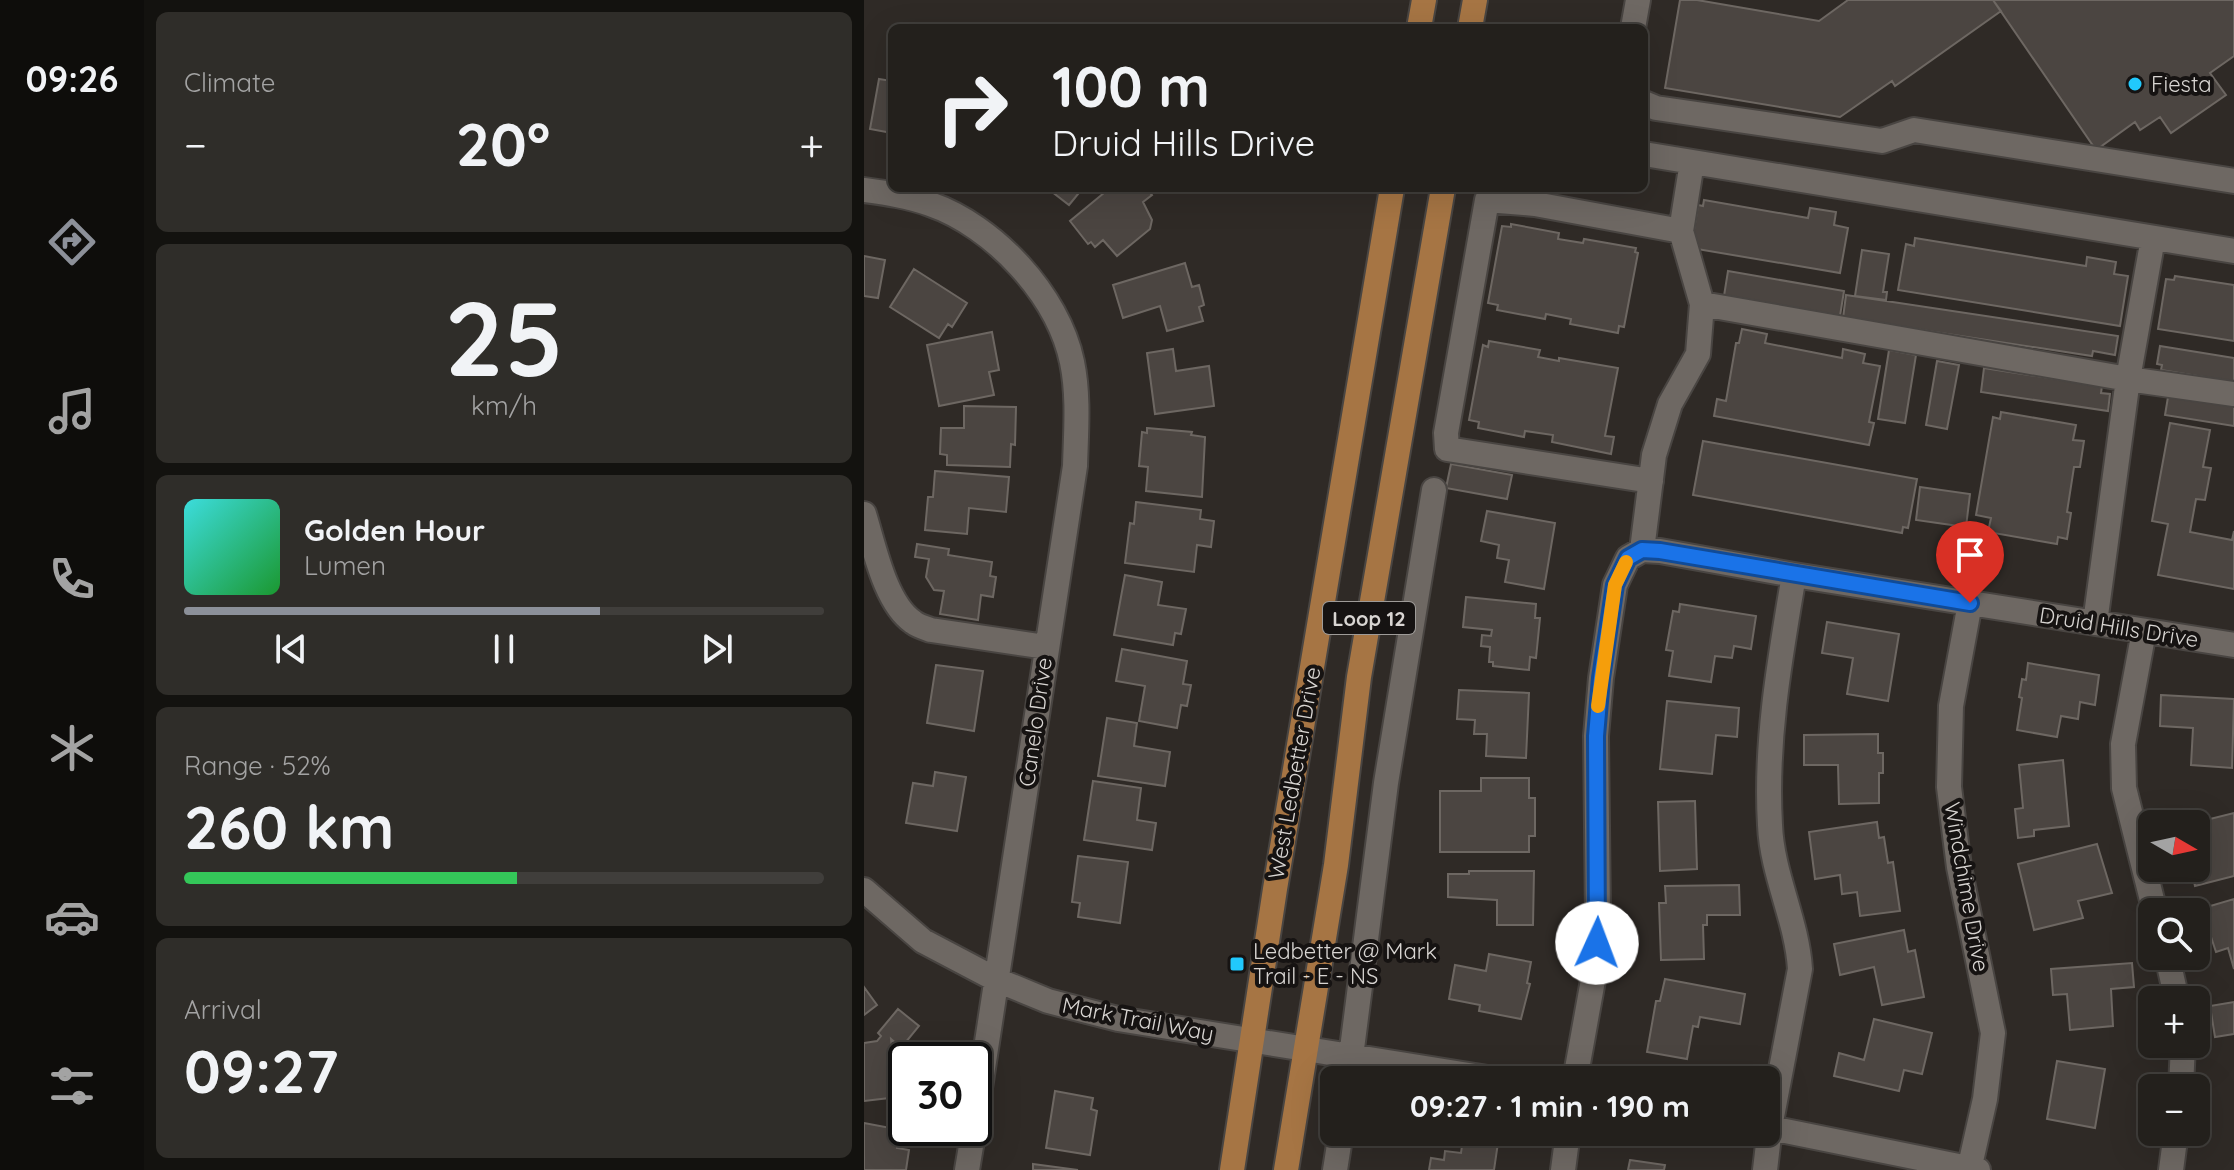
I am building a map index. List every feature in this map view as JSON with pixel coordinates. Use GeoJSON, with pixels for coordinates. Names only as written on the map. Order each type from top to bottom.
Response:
{"type":"FeatureCollection","features":[{"type":"Feature","properties":{"kind":"main road"},"geometry":{"type":"LineString","coordinates":[[1420,24],[1424,0]]}},
{"type":"Feature","properties":{"kind":"main road"},"geometry":{"type":"LineString","coordinates":[[1471,24],[1475,0]]}},
{"type":"Feature","properties":{"kind":"main road","name":"West Ledbetter Drive"},"geometry":{"type":"LineString","coordinates":[[1232,1170],[1391,192]]}},
{"type":"Feature","properties":{"kind":"main road","name":"Loop 12"},"geometry":{"type":"LineString","coordinates":[[1286,1170],[1336,865],[1359,677],[1442,192]]}},
{"type":"Feature","properties":{"kind":"street"},"geometry":{"type":"LineString","coordinates":[[1634,24],[1638,0]]}},
{"type":"Feature","properties":{"kind":"street"},"geometry":{"type":"LineString","coordinates":[[1648,105],[1882,141],[1914,130],[2234,181]]}},
{"type":"Feature","properties":{"kind":"street"},"geometry":{"type":"LineString","coordinates":[[1648,155],[2234,251]]}},
{"type":"Feature","properties":{"kind":"street"},"geometry":{"type":"LineString","coordinates":[[1578,1066],[1595,969],[1598,917],[1596,736],[1615,585],[1635,554],[1654,455],[1670,404],[1698,354],[1702,304],[1681,231],[1692,162]]}},
{"type":"Feature","properties":{"kind":"street","name":"Canelo Drive"},"geometry":{"type":"LineString","coordinates":[[864,190],[932,204],[980,231],[1029,275],[1057,319],[1071,361],[1077,407],[1075,466],[987,1042]]}},
{"type":"Feature","properties":{"kind":"street"},"geometry":{"type":"LineString","coordinates":[[1651,481],[1447,449],[1446,433],[1487,200],[1535,204],[1681,231]]}},
{"type":"Feature","properties":{"kind":"street"},"geometry":{"type":"LineString","coordinates":[[2095,623],[2128,379],[2153,238]]}},
{"type":"Feature","properties":{"kind":"street"},"geometry":{"type":"LineString","coordinates":[[1702,304],[2128,379],[2234,394]]}},
{"type":"Feature","properties":{"kind":"street"},"geometry":{"type":"LineString","coordinates":[[1350,1066],[1386,783],[1434,490]]}},
{"type":"Feature","properties":{"kind":"street"},"geometry":{"type":"LineString","coordinates":[[864,514],[898,608],[914,623],[931,630],[1046,647]]}},
{"type":"Feature","properties":{"kind":"street","name":"Druid Hills Drive"},"geometry":{"type":"LineString","coordinates":[[1635,554],[1660,551],[2234,645]]}},
{"type":"Feature","properties":{"kind":"street"},"geometry":{"type":"LineString","coordinates":[[1780,1068],[1800,969],[1798,943],[1779,877],[1770,827],[1771,727],[1794,575]]}},
{"type":"Feature","properties":{"kind":"street","name":"Windchime Drive"},"geometry":{"type":"LineString","coordinates":[[1970,603],[1951,706],[1949,787],[1959,867],[1993,1033],[1972,1169]]}},
{"type":"Feature","properties":{"kind":"street"},"geometry":{"type":"LineString","coordinates":[[2144,631],[2123,744],[2124,788],[2152,898]]}},
{"type":"Feature","properties":{"kind":"street","name":"Mark Trail Way"},"geometry":{"type":"LineString","coordinates":[[864,890],[923,941],[997,980],[1048,1001],[1118,1019],[1305,1049],[1345,1066]]}},
{"type":"Feature","properties":{"kind":"street"},"geometry":{"type":"LineString","coordinates":[[1780,1129],[1972,1169]]}},
{"type":"Feature","properties":{"kind":"street","name":"Canelo Drive"},"geometry":{"type":"LineString","coordinates":[[967,1170],[971,1146]]}},
{"type":"Feature","properties":{"kind":"street"},"geometry":{"type":"LineString","coordinates":[[1335,1170],[1339,1146]]}},
{"type":"Feature","properties":{"kind":"street"},"geometry":{"type":"LineString","coordinates":[[1563,1170],[1566,1146]]}},
{"type":"Feature","properties":{"kind":"street"},"geometry":{"type":"LineString","coordinates":[[1765,1170],[1767,1146]]}},
{"type":"Feature","properties":{"kind":"street"},"geometry":{"type":"LineString","coordinates":[[2171,1170],[2174,1146]]}},
{"type":"Feature","properties":{"kind":"building"},"geometry":{"type":"Polygon","coordinates":[[[1680,0],[1697,0],[1819,21],[1848,0],[1993,0],[2001,11],[1895,86],[1892,81],[1840,117],[1665,88],[1680,0]]]}},
{"type":"Feature","properties":{"kind":"building","name":"Fiesta"},"geometry":{"type":"Polygon","coordinates":[[[1993,0],[2234,0],[2234,56],[2210,73],[2226,95],[2171,133],[2160,117],[2140,130],[2135,122],[2096,150],[1993,0]]]}},
{"type":"Feature","properties":{"kind":"building"},"geometry":{"type":"Polygon","coordinates":[[[879,79],[888,80],[888,132],[870,129],[879,79]]]}},
{"type":"Feature","properties":{"kind":"building"},"geometry":{"type":"Polygon","coordinates":[[[1052,192],[1080,192],[1069,205],[1052,192]]]}},
{"type":"Feature","properties":{"kind":"building"},"geometry":{"type":"Polygon","coordinates":[[[1105,192],[1149,192],[1152,195],[1143,202],[1152,220],[1150,229],[1117,256],[1103,240],[1095,247],[1091,242],[1088,244],[1070,221],[1105,192]]]}},
{"type":"Feature","properties":{"kind":"building"},"geometry":{"type":"Polygon","coordinates":[[[1704,200],[1808,218],[1810,208],[1836,212],[1834,225],[1848,228],[1840,273],[1691,248],[1698,205],[1703,206],[1704,200]]]}},
{"type":"Feature","properties":{"kind":"building"},"geometry":{"type":"Polygon","coordinates":[[[1511,224],[1559,233],[1558,239],[1583,243],[1584,239],[1636,248],[1635,252],[1638,253],[1624,327],[1619,326],[1618,333],[1570,324],[1571,319],[1546,314],[1545,319],[1497,310],[1498,305],[1488,303],[1502,226],[1511,227],[1511,224]]]}},
{"type":"Feature","properties":{"kind":"building"},"geometry":{"type":"Polygon","coordinates":[[[1915,238],[2086,266],[2087,257],[2116,262],[2114,274],[2128,276],[2120,326],[1898,290],[1906,244],[1914,246],[1915,238]]]}},
{"type":"Feature","properties":{"kind":"building"},"geometry":{"type":"Polygon","coordinates":[[[1862,250],[1889,254],[1883,292],[1887,292],[1886,300],[1855,296],[1862,250]]]}},
{"type":"Feature","properties":{"kind":"building"},"geometry":{"type":"Polygon","coordinates":[[[864,256],[885,260],[878,298],[864,296],[864,256]]]}},
{"type":"Feature","properties":{"kind":"building"},"geometry":{"type":"Polygon","coordinates":[[[1185,263],[1192,287],[1199,285],[1204,305],[1199,307],[1203,321],[1167,331],[1160,306],[1123,318],[1113,285],[1185,263]]]}},
{"type":"Feature","properties":{"kind":"building"},"geometry":{"type":"Polygon","coordinates":[[[914,269],[967,303],[952,327],[948,324],[939,338],[890,307],[914,269]]]}},
{"type":"Feature","properties":{"kind":"building"},"geometry":{"type":"Polygon","coordinates":[[[1728,271],[1844,291],[1840,316],[1724,296],[1728,271]]]}},
{"type":"Feature","properties":{"kind":"building"},"geometry":{"type":"Polygon","coordinates":[[[2175,276],[2234,285],[2234,341],[2158,329],[2166,279],[2174,280],[2175,276]]]}},
{"type":"Feature","properties":{"kind":"building"},"geometry":{"type":"Polygon","coordinates":[[[1846,295],[2118,336],[2115,355],[2093,351],[2092,356],[1843,318],[1846,295]]]}},
{"type":"Feature","properties":{"kind":"building"},"geometry":{"type":"Polygon","coordinates":[[[1742,329],[1767,334],[1765,343],[1842,358],[1843,349],[1865,354],[1863,363],[1880,366],[1869,422],[1874,423],[1869,445],[1714,416],[1717,399],[1726,401],[1736,343],[1739,343],[1742,329]]]}},
{"type":"Feature","properties":{"kind":"building"},"geometry":{"type":"Polygon","coordinates":[[[992,332],[999,370],[989,372],[994,395],[939,406],[927,345],[992,332]]]}},
{"type":"Feature","properties":{"kind":"building"},"geometry":{"type":"Polygon","coordinates":[[[1489,341],[1540,350],[1538,357],[1618,368],[1605,436],[1614,437],[1611,454],[1552,442],[1553,435],[1525,431],[1524,437],[1478,428],[1479,422],[1469,420],[1483,345],[1488,347],[1489,341]]]}},
{"type":"Feature","properties":{"kind":"building"},"geometry":{"type":"Polygon","coordinates":[[[2160,346],[2234,358],[2234,382],[2161,370],[2162,365],[2157,364],[2160,346]]]}},
{"type":"Feature","properties":{"kind":"building"},"geometry":{"type":"Polygon","coordinates":[[[1173,349],[1176,371],[1209,366],[1214,406],[1155,414],[1147,353],[1173,349]]]}},
{"type":"Feature","properties":{"kind":"building"},"geometry":{"type":"Polygon","coordinates":[[[1889,350],[1916,355],[1905,423],[1878,419],[1889,350]]]}},
{"type":"Feature","properties":{"kind":"building"},"geometry":{"type":"Polygon","coordinates":[[[1937,361],[1959,365],[1947,429],[1926,425],[1937,361]]]}},
{"type":"Feature","properties":{"kind":"building"},"geometry":{"type":"Polygon","coordinates":[[[1984,368],[2102,386],[2101,393],[2110,394],[2108,411],[1981,392],[1984,368]]]}},
{"type":"Feature","properties":{"kind":"building"},"geometry":{"type":"Polygon","coordinates":[[[2169,391],[2234,402],[2234,426],[2165,415],[2169,391]]]}},
{"type":"Feature","properties":{"kind":"building"},"geometry":{"type":"Polygon","coordinates":[[[964,406],[1016,407],[1015,445],[1011,444],[1010,467],[947,465],[947,455],[940,454],[941,428],[964,428],[964,406]]]}},
{"type":"Feature","properties":{"kind":"building"},"geometry":{"type":"Polygon","coordinates":[[[2001,412],[2076,425],[2073,440],[2084,441],[2080,467],[2074,467],[2067,512],[2071,513],[2067,539],[2058,537],[2057,544],[1988,532],[1991,518],[1976,515],[1993,417],[2000,419],[2001,412]]]}},
{"type":"Feature","properties":{"kind":"building"},"geometry":{"type":"Polygon","coordinates":[[[2170,423],[2210,430],[2203,467],[2211,468],[2205,500],[2196,499],[2190,532],[2232,540],[2234,531],[2234,589],[2158,575],[2168,524],[2152,521],[2170,423]]]}},
{"type":"Feature","properties":{"kind":"building"},"geometry":{"type":"Polygon","coordinates":[[[1147,428],[1192,432],[1191,435],[1205,437],[1202,497],[1146,491],[1148,467],[1139,466],[1142,432],[1147,433],[1147,428]]]}},
{"type":"Feature","properties":{"kind":"building"},"geometry":{"type":"Polygon","coordinates":[[[1703,441],[1917,479],[1908,528],[1903,527],[1902,533],[1693,495],[1703,441]]]}},
{"type":"Feature","properties":{"kind":"building"},"geometry":{"type":"Polygon","coordinates":[[[1451,464],[1512,475],[1507,499],[1446,488],[1451,464]]]}},
{"type":"Feature","properties":{"kind":"building"},"geometry":{"type":"Polygon","coordinates":[[[935,471],[1009,477],[1006,512],[969,508],[967,534],[925,530],[928,497],[933,497],[935,471]]]}},
{"type":"Feature","properties":{"kind":"building"},"geometry":{"type":"Polygon","coordinates":[[[1920,487],[1970,494],[1966,527],[1916,520],[1920,487]]]}},
{"type":"Feature","properties":{"kind":"building"},"geometry":{"type":"Polygon","coordinates":[[[1136,502],[1201,510],[1200,519],[1214,521],[1211,547],[1197,545],[1194,572],[1125,563],[1136,502]]]}},
{"type":"Feature","properties":{"kind":"building"},"geometry":{"type":"Polygon","coordinates":[[[1487,511],[1555,523],[1544,589],[1505,582],[1509,560],[1497,558],[1499,545],[1481,541],[1487,511]]]}},
{"type":"Feature","properties":{"kind":"building"},"geometry":{"type":"Polygon","coordinates":[[[917,544],[949,549],[948,555],[992,562],[990,576],[996,577],[993,597],[981,595],[978,620],[940,614],[944,591],[934,590],[926,577],[929,559],[915,557],[917,544]]]}},
{"type":"Feature","properties":{"kind":"building"},"geometry":{"type":"Polygon","coordinates":[[[1125,575],[1162,582],[1158,605],[1186,609],[1181,634],[1175,633],[1173,645],[1114,635],[1125,575]]]}},
{"type":"Feature","properties":{"kind":"building"},"geometry":{"type":"Polygon","coordinates":[[[1466,597],[1536,604],[1535,618],[1540,618],[1536,658],[1530,657],[1529,670],[1493,666],[1493,662],[1489,662],[1490,647],[1481,646],[1482,635],[1491,636],[1492,630],[1463,627],[1466,597]]]}},
{"type":"Feature","properties":{"kind":"building"},"geometry":{"type":"Polygon","coordinates":[[[1680,604],[1756,616],[1751,649],[1734,646],[1732,658],[1715,656],[1711,682],[1669,676],[1673,651],[1666,650],[1673,611],[1679,612],[1680,604]]]}},
{"type":"Feature","properties":{"kind":"building"},"geometry":{"type":"Polygon","coordinates":[[[1827,622],[1899,634],[1888,701],[1847,694],[1853,658],[1822,653],[1827,622]]]}},
{"type":"Feature","properties":{"kind":"building"},"geometry":{"type":"Polygon","coordinates":[[[1122,649],[1187,661],[1183,684],[1191,685],[1187,706],[1181,705],[1177,728],[1139,721],[1145,686],[1116,681],[1122,649]]]}},
{"type":"Feature","properties":{"kind":"building"},"geometry":{"type":"Polygon","coordinates":[[[2028,663],[2099,675],[2095,705],[2080,702],[2078,719],[2061,716],[2057,737],[2017,730],[2022,698],[2019,697],[2022,679],[2026,680],[2028,663]]]}},
{"type":"Feature","properties":{"kind":"building"},"geometry":{"type":"Polygon","coordinates":[[[936,665],[983,671],[974,731],[927,723],[936,665]]]}},
{"type":"Feature","properties":{"kind":"building"},"geometry":{"type":"Polygon","coordinates":[[[1459,690],[1529,693],[1526,758],[1486,756],[1487,734],[1474,734],[1475,720],[1457,719],[1459,690]]]}},
{"type":"Feature","properties":{"kind":"building"},"geometry":{"type":"Polygon","coordinates":[[[2161,695],[2234,699],[2232,768],[2191,765],[2193,728],[2160,726],[2161,695]]]}},
{"type":"Feature","properties":{"kind":"building"},"geometry":{"type":"Polygon","coordinates":[[[1667,701],[1739,708],[1737,737],[1716,735],[1712,774],[1660,769],[1667,701]]]}},
{"type":"Feature","properties":{"kind":"building"},"geometry":{"type":"Polygon","coordinates":[[[1107,718],[1137,723],[1134,746],[1170,752],[1165,786],[1098,776],[1107,718]]]}},
{"type":"Feature","properties":{"kind":"building"},"geometry":{"type":"Polygon","coordinates":[[[1878,734],[1878,753],[1883,753],[1879,803],[1839,804],[1838,765],[1804,765],[1804,735],[1878,734]]]}},
{"type":"Feature","properties":{"kind":"building"},"geometry":{"type":"Polygon","coordinates":[[[2063,760],[2069,826],[2034,830],[2034,836],[2018,838],[2015,809],[2023,808],[2019,765],[2063,760]]]}},
{"type":"Feature","properties":{"kind":"building"},"geometry":{"type":"Polygon","coordinates":[[[935,772],[966,777],[957,831],[906,823],[913,783],[933,786],[935,772]]]}},
{"type":"Feature","properties":{"kind":"building"},"geometry":{"type":"Polygon","coordinates":[[[1481,778],[1529,778],[1529,798],[1535,798],[1535,836],[1529,836],[1529,852],[1440,852],[1440,791],[1481,791],[1481,778]]]}},
{"type":"Feature","properties":{"kind":"building"},"geometry":{"type":"Polygon","coordinates":[[[1093,781],[1141,788],[1137,820],[1156,823],[1152,850],[1084,840],[1093,781]]]}},
{"type":"Feature","properties":{"kind":"building"},"geometry":{"type":"Polygon","coordinates":[[[1695,801],[1697,869],[1660,871],[1658,802],[1695,801]]]}},
{"type":"Feature","properties":{"kind":"building"},"geometry":{"type":"Polygon","coordinates":[[[2234,813],[2234,876],[2195,886],[2194,882],[2210,882],[2210,819],[2234,813]]]}},
{"type":"Feature","properties":{"kind":"building"},"geometry":{"type":"Polygon","coordinates":[[[1877,822],[1879,838],[1884,837],[1888,863],[1893,862],[1900,911],[1860,916],[1857,892],[1842,894],[1840,875],[1815,879],[1809,832],[1877,822]]]}},
{"type":"Feature","properties":{"kind":"building"},"geometry":{"type":"Polygon","coordinates":[[[2097,844],[2112,893],[2078,901],[2083,918],[2034,930],[2018,864],[2097,844]]]}},
{"type":"Feature","properties":{"kind":"building"},"geometry":{"type":"Polygon","coordinates":[[[1078,856],[1128,862],[1120,923],[1078,917],[1080,903],[1072,902],[1078,856]]]}},
{"type":"Feature","properties":{"kind":"building"},"geometry":{"type":"Polygon","coordinates":[[[1469,871],[1534,871],[1533,925],[1497,925],[1497,900],[1448,897],[1448,874],[1469,874],[1469,871]]]}},
{"type":"Feature","properties":{"kind":"building"},"geometry":{"type":"Polygon","coordinates":[[[1739,885],[1740,915],[1707,915],[1707,925],[1703,925],[1704,959],[1661,960],[1659,903],[1666,903],[1665,886],[1739,885]]]}},
{"type":"Feature","properties":{"kind":"building"},"geometry":{"type":"Polygon","coordinates":[[[2234,899],[2234,969],[2228,948],[2216,952],[2210,937],[2210,906],[2234,899]]]}},
{"type":"Feature","properties":{"kind":"building"},"geometry":{"type":"Polygon","coordinates":[[[1904,930],[1908,952],[1915,950],[1924,997],[1882,1005],[1874,967],[1840,975],[1834,944],[1904,930]]]}},
{"type":"Feature","properties":{"kind":"building"},"geometry":{"type":"Polygon","coordinates":[[[1489,954],[1531,962],[1527,983],[1530,984],[1521,1019],[1479,1011],[1480,1005],[1449,999],[1455,965],[1486,971],[1489,954]]]}},
{"type":"Feature","properties":{"kind":"building"},"geometry":{"type":"Polygon","coordinates":[[[2132,963],[2134,987],[2111,989],[2113,1026],[2070,1030],[2067,994],[2053,995],[2051,969],[2132,963]]]}},
{"type":"Feature","properties":{"kind":"building"},"geometry":{"type":"Polygon","coordinates":[[[1665,979],[1745,994],[1740,1024],[1700,1017],[1698,1027],[1693,1026],[1687,1059],[1647,1052],[1656,1001],[1660,1001],[1665,979]]]}},
{"type":"Feature","properties":{"kind":"building"},"geometry":{"type":"Polygon","coordinates":[[[864,987],[877,1005],[864,1015],[864,987]]]}},
{"type":"Feature","properties":{"kind":"building"},"geometry":{"type":"Polygon","coordinates":[[[2234,1002],[2234,1034],[2215,1037],[2210,1006],[2234,1002]]]}},
{"type":"Feature","properties":{"kind":"building"},"geometry":{"type":"Polygon","coordinates":[[[898,1009],[919,1026],[906,1042],[891,1039],[888,1042],[888,1098],[864,1101],[864,1043],[877,1041],[881,1036],[878,1033],[898,1009]]]}},
{"type":"Feature","properties":{"kind":"building"},"geometry":{"type":"Polygon","coordinates":[[[1874,1019],[1932,1033],[1922,1074],[1904,1070],[1899,1091],[1834,1076],[1839,1053],[1864,1060],[1874,1019]]]}},
{"type":"Feature","properties":{"kind":"building"},"geometry":{"type":"Polygon","coordinates":[[[2057,1061],[2105,1069],[2095,1128],[2047,1119],[2057,1061]]]}},
{"type":"Feature","properties":{"kind":"building"},"geometry":{"type":"Polygon","coordinates":[[[1055,1091],[1093,1098],[1091,1109],[1097,1111],[1090,1155],[1046,1148],[1055,1091]]]}},
{"type":"Feature","properties":{"kind":"building"},"geometry":{"type":"Polygon","coordinates":[[[864,1123],[888,1128],[888,1146],[909,1150],[906,1170],[864,1170],[864,1123]]]}},
{"type":"Feature","properties":{"kind":"building"},"geometry":{"type":"Polygon","coordinates":[[[1462,1146],[1498,1146],[1494,1170],[1429,1170],[1431,1158],[1444,1160],[1445,1151],[1461,1153],[1462,1146]]]}},
{"type":"Feature","properties":{"kind":"building"},"geometry":{"type":"Polygon","coordinates":[[[1630,1160],[1665,1165],[1664,1170],[1628,1170],[1630,1160]]]}},
{"type":"Feature","properties":{"kind":"building"},"geometry":{"type":"Polygon","coordinates":[[[1033,1164],[1078,1170],[1033,1170],[1033,1164]]]}},
{"type":"Feature","properties":{"kind":"slow traffic"},"geometry":{"type":"LineString","coordinates":[[1598,706],[1615,585],[1626,562]]}},
{"type":"Feature","properties":{"kind":"place","name":"Fiesta"},"geometry":{"type":"Point","coordinates":[2135,84]}},
{"type":"Feature","properties":{"kind":"place","name":"Ledbetter @ Mark Trail - E - NS"},"geometry":{"type":"Point","coordinates":[1237,964]}},
{"type":"Feature","properties":{"kind":"route"},"geometry":{"type":"LineString","coordinates":[[1597,943],[1596,736],[1615,585],[1628,558],[1642,550],[1660,551],[1970,603]]}}]}
